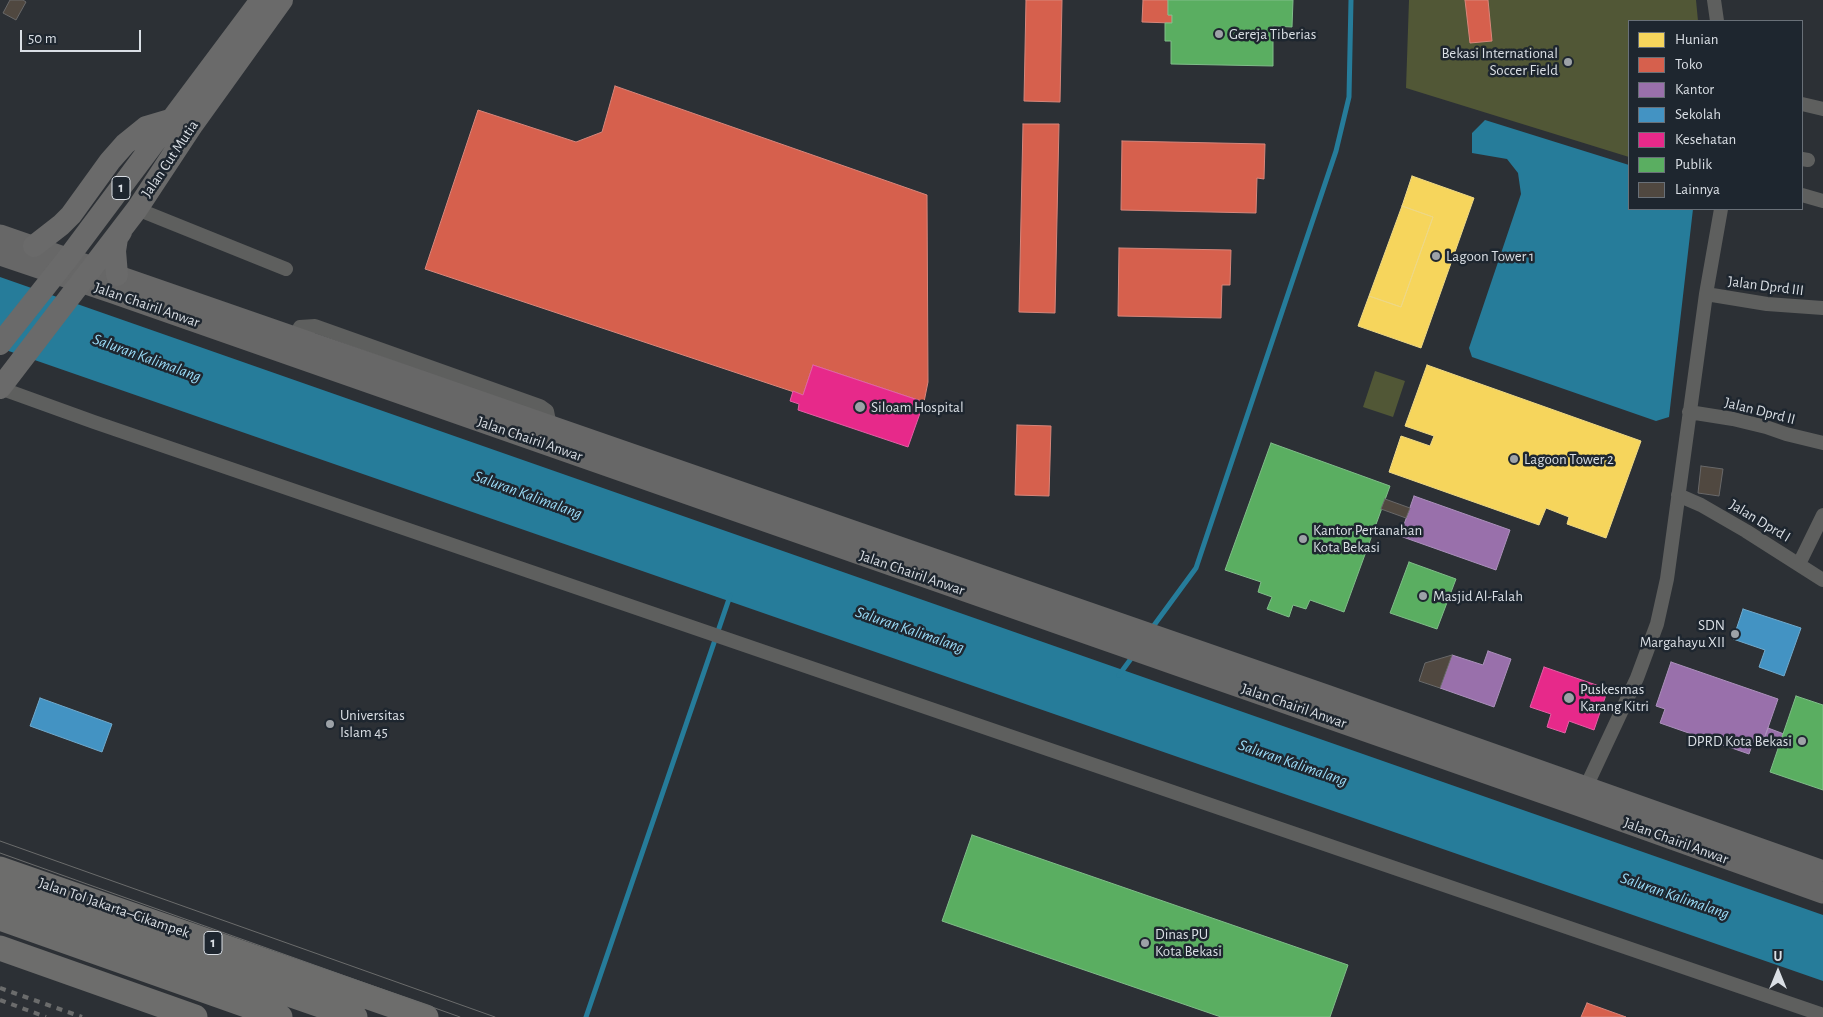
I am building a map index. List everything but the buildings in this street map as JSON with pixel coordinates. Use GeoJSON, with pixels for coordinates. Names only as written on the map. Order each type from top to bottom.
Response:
{"type":"FeatureCollection","features":[{"type":"Feature","properties":{"kind":"highway","name":"Jalan Cut Mutia"},"geometry":{"type":"LineString","coordinates":[[0,344],[173,119],[261,0]]}},
{"type":"Feature","properties":{"kind":"highway","name":"Jalan Cut Mutia"},"geometry":{"type":"LineString","coordinates":[[6,381],[79,282],[137,209],[193,124],[282,0]]}},
{"type":"Feature","properties":{"kind":"highway"},"geometry":{"type":"LineString","coordinates":[[34,246],[71,215],[110,161],[125,144],[146,127],[173,119]]}},
{"type":"Feature","properties":{"kind":"highway"},"geometry":{"type":"LineString","coordinates":[[117,275],[115,251],[117,238],[137,209]]}},
{"type":"Feature","properties":{"kind":"highway","name":"Jalan Tol Jakarta–Cikampek"},"geometry":{"type":"LineString","coordinates":[[0,869],[426,1017]]}},
{"type":"Feature","properties":{"kind":"highway","name":"1"},"geometry":{"type":"LineString","coordinates":[[0,894],[356,1017]]}},
{"type":"Feature","properties":{"kind":"highway"},"geometry":{"type":"LineString","coordinates":[[0,918],[280,1017]]}},
{"type":"Feature","properties":{"kind":"highway"},"geometry":{"type":"LineString","coordinates":[[0,948],[195,1017]]}},
{"type":"Feature","properties":{"kind":"main road","name":"Jalan Chairil Anwar"},"geometry":{"type":"LineString","coordinates":[[0,235],[34,246],[62,265],[79,282],[547,435],[1178,655],[1326,695],[1823,893]]}},
{"type":"Feature","properties":{"kind":"main road","name":"Jalan Chairil Anwar"},"geometry":{"type":"LineString","coordinates":[[0,255],[62,265]]}},
{"type":"Feature","properties":{"kind":"main road","name":"Jalan Chairil Anwar"},"geometry":{"type":"LineString","coordinates":[[79,282],[117,275],[294,336],[547,435]]}},
{"type":"Feature","properties":{"kind":"main road","name":"Jalan Chairil Anwar"},"geometry":{"type":"LineString","coordinates":[[1178,655],[1318,715],[1823,871]]}},
{"type":"Feature","properties":{"kind":"main road"},"geometry":{"type":"LineString","coordinates":[[1318,715],[1326,695]]}},
{"type":"Feature","properties":{"kind":"street"},"geometry":{"type":"LineString","coordinates":[[1714,0],[1717,20]]}},
{"type":"Feature","properties":{"kind":"street"},"geometry":{"type":"LineString","coordinates":[[1803,104],[1823,109]]}},
{"type":"Feature","properties":{"kind":"street"},"geometry":{"type":"LineString","coordinates":[[1803,195],[1823,201]]}},
{"type":"Feature","properties":{"kind":"street"},"geometry":{"type":"LineString","coordinates":[[137,209],[286,269]]}},
{"type":"Feature","properties":{"kind":"street"},"geometry":{"type":"LineString","coordinates":[[1582,796],[1637,678],[1657,624],[1667,579],[1706,294],[1722,210]]}},
{"type":"Feature","properties":{"kind":"street","name":"Jalan Dprd III"},"geometry":{"type":"LineString","coordinates":[[1706,294],[1767,304],[1823,308]]}},
{"type":"Feature","properties":{"kind":"street"},"geometry":{"type":"LineString","coordinates":[[6,381],[113,428],[1823,1015]]}},
{"type":"Feature","properties":{"kind":"street","name":"Jalan Dprd II"},"geometry":{"type":"LineString","coordinates":[[1689,412],[1733,419],[1823,443]]}},
{"type":"Feature","properties":{"kind":"street","name":"Jalan Dprd I"},"geometry":{"type":"LineString","coordinates":[[1678,495],[1701,505],[1746,531],[1823,580]]}},
{"type":"Feature","properties":{"kind":"street"},"geometry":{"type":"LineString","coordinates":[[1799,564],[1823,515]]}},
{"type":"Feature","properties":{"kind":"green space"},"geometry":{"type":"Polygon","coordinates":[[[1409,0],[1696,0],[1698,20],[1628,20],[1628,157],[1406,88],[1409,0]]]}},
{"type":"Feature","properties":{"kind":"green space"},"geometry":{"type":"Polygon","coordinates":[[[1375,371],[1405,381],[1393,417],[1363,407],[1375,371]]]}},
{"type":"Feature","properties":{"kind":"water"},"geometry":{"type":"Polygon","coordinates":[[[1485,120],[1628,165],[1628,210],[1693,210],[1669,417],[1656,421],[1472,357],[1469,348],[1521,194],[1518,173],[1507,159],[1472,153],[1472,133],[1485,120]]]}},
{"type":"Feature","properties":{"kind":"water","name":"Saluran Kalimalang"},"geometry":{"type":"Polygon","coordinates":[[[0,277],[1823,915],[1823,981],[0,348],[0,277]]]}},
{"type":"Feature","properties":{"kind":"waterway"},"geometry":{"type":"LineString","coordinates":[[1152,628],[1196,568],[1336,151],[1349,97],[1351,0]]}},
{"type":"Feature","properties":{"kind":"waterway"},"geometry":{"type":"LineString","coordinates":[[586,1017],[730,596]]}},
{"type":"Feature","properties":{"kind":"waterway"},"geometry":{"type":"LineString","coordinates":[[1119,675],[1133,656]]}},
{"type":"Feature","properties":{"kind":"tram line"},"geometry":{"type":"LineString","coordinates":[[0,841],[495,1017]]}},
{"type":"Feature","properties":{"kind":"tram line"},"geometry":{"type":"LineString","coordinates":[[0,853],[460,1017]]}},
{"type":"Feature","properties":{"kind":"railway"},"geometry":{"type":"LineString","coordinates":[[0,988],[82,1017]]}},
{"type":"Feature","properties":{"kind":"railway"},"geometry":{"type":"LineString","coordinates":[[0,1000],[46,1017]]}},
{"type":"Feature","properties":{"kind":"place","name":"Gereja Tiberias"},"geometry":{"type":"Point","coordinates":[1219,34]}},
{"type":"Feature","properties":{"kind":"place","name":"Bekasi International Soccer Field"},"geometry":{"type":"Point","coordinates":[1568,62]}},
{"type":"Feature","properties":{"kind":"place","name":"Lagoon Tower 1"},"geometry":{"type":"Point","coordinates":[1436,256]}},
{"type":"Feature","properties":{"kind":"place","name":"Siloam Hospital"},"geometry":{"type":"Point","coordinates":[860,407]}},
{"type":"Feature","properties":{"kind":"place","name":"Lagoon Tower 2"},"geometry":{"type":"Point","coordinates":[1514,459]}},
{"type":"Feature","properties":{"kind":"place","name":"Kantor Pertanahan Kota Bekasi"},"geometry":{"type":"Point","coordinates":[1303,539]}},
{"type":"Feature","properties":{"kind":"place","name":"Masjid Al-Falah"},"geometry":{"type":"Point","coordinates":[1423,596]}},
{"type":"Feature","properties":{"kind":"place","name":"SDN Margahayu XII"},"geometry":{"type":"Point","coordinates":[1735,634]}},
{"type":"Feature","properties":{"kind":"place","name":"Puskesmas Karang Kitri"},"geometry":{"type":"Point","coordinates":[1569,698]}},
{"type":"Feature","properties":{"kind":"place","name":"Universitas Islam 45"},"geometry":{"type":"Point","coordinates":[330,724]}},
{"type":"Feature","properties":{"kind":"place","name":"DPRD Kota Bekasi"},"geometry":{"type":"Point","coordinates":[1802,741]}},
{"type":"Feature","properties":{"kind":"place","name":"Dinas PU Kota Bekasi"},"geometry":{"type":"Point","coordinates":[1145,943]}}]}
